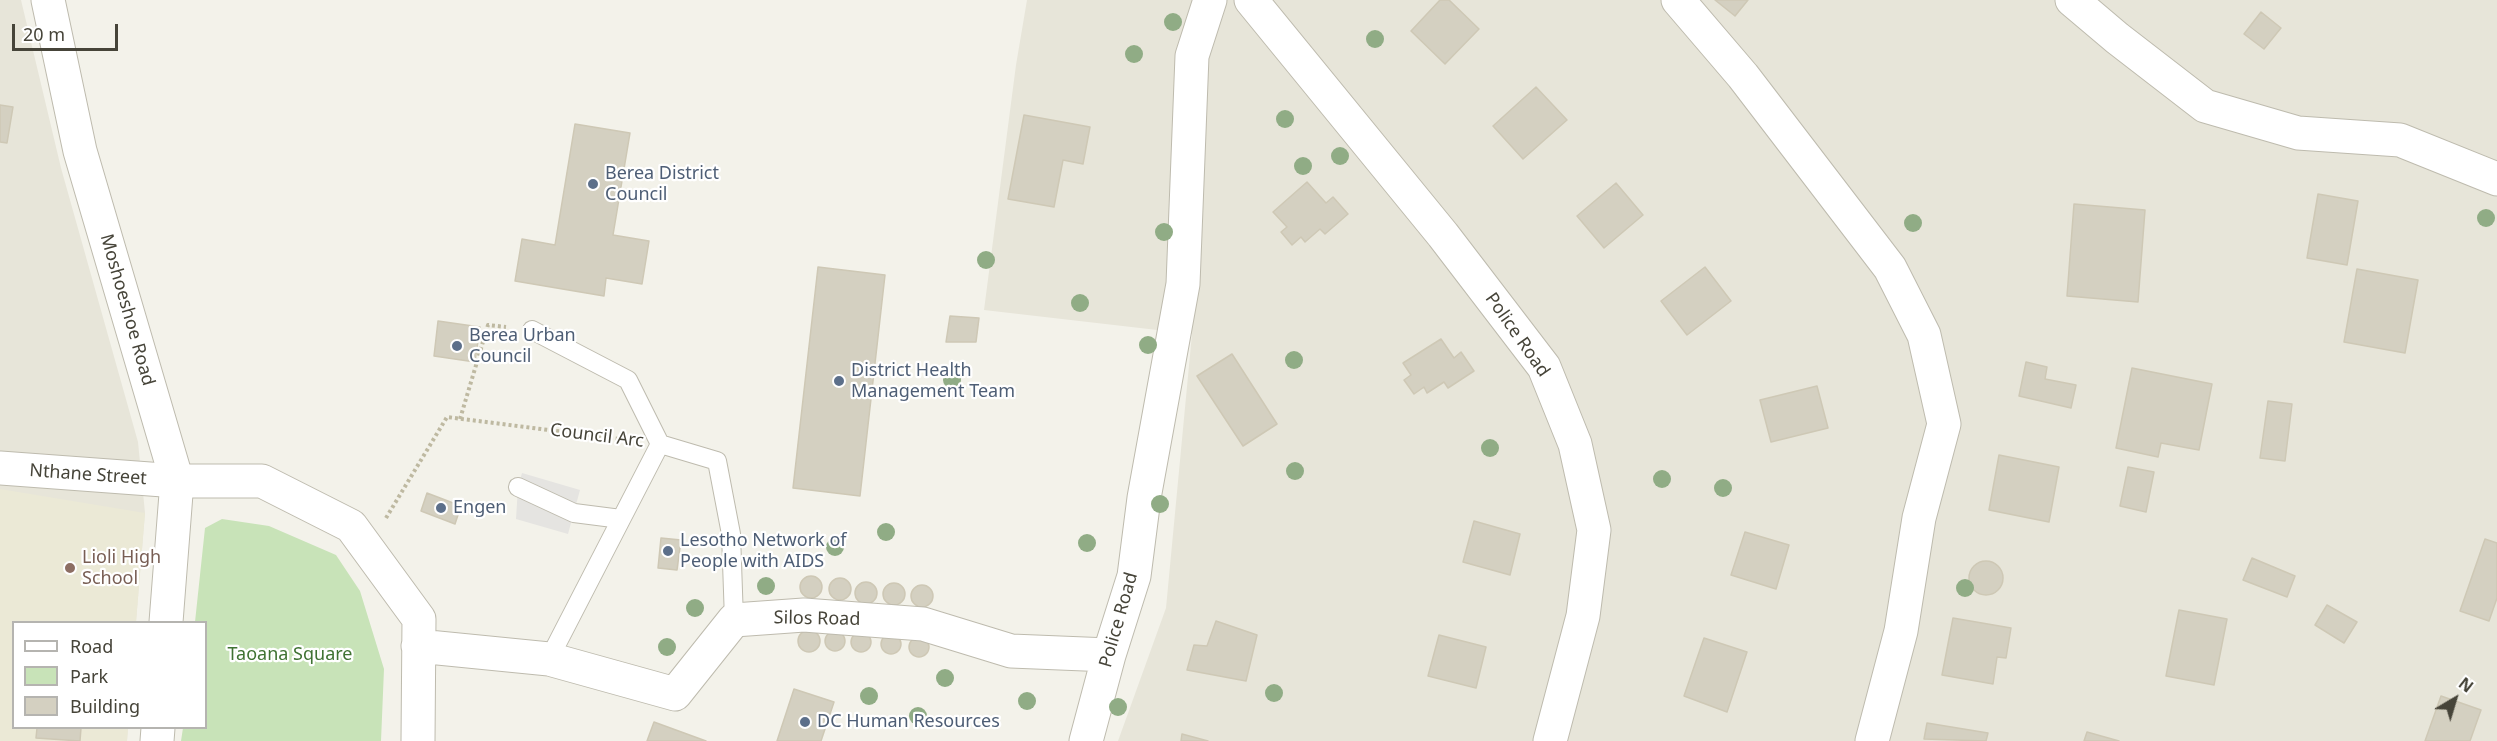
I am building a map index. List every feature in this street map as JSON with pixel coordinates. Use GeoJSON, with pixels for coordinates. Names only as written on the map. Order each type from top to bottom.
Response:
{"type":"FeatureCollection","features":[{"type":"Feature","properties":{"kind":"street","name":"Moshoeshoe Road"},"geometry":{"type":"LineString","coordinates":[[48,0],[80,151],[177,481],[166,621]]}},
{"type":"Feature","properties":{"kind":"street","name":"Police Road"},"geometry":{"type":"LineString","coordinates":[[1086,741],[1108,654],[1134,576],[1144,498],[1183,284],[1192,56],[1210,0]]}},
{"type":"Feature","properties":{"kind":"street","name":"Police Road"},"geometry":{"type":"LineString","coordinates":[[1251,0],[1443,235],[1544,367],[1575,444],[1594,530],[1583,616],[1550,741]]}},
{"type":"Feature","properties":{"kind":"street"},"geometry":{"type":"LineString","coordinates":[[1678,0],[1743,76],[1890,268],[1924,335],[1944,424],[1919,518],[1902,631],[1872,741]]}},
{"type":"Feature","properties":{"kind":"street"},"geometry":{"type":"LineString","coordinates":[[2072,0],[2116,38],[2205,106],[2298,133],[2400,140],[2496,175]]}},
{"type":"Feature","properties":{"kind":"street","name":"Nthane Street"},"geometry":{"type":"LineString","coordinates":[[0,468],[177,481],[262,481],[351,526],[419,619],[418,741]]}},
{"type":"Feature","properties":{"kind":"street","name":"Silos Road"},"geometry":{"type":"LineString","coordinates":[[734,620],[804,615],[923,624],[1011,651],[1108,654]]}},
{"type":"Feature","properties":{"kind":"street"},"geometry":{"type":"LineString","coordinates":[[418,646],[549,659],[675,694],[734,620]]}},
{"type":"Feature","properties":{"kind":"lane"},"geometry":{"type":"LineString","coordinates":[[532,330],[628,380],[660,444],[717,461],[731,534],[734,620]]}},
{"type":"Feature","properties":{"kind":"lane","name":"Council Arc"},"geometry":{"type":"LineString","coordinates":[[549,659],[660,444]]}},
{"type":"Feature","properties":{"kind":"lane"},"geometry":{"type":"LineString","coordinates":[[518,487],[574,513],[621,519]]}},
{"type":"Feature","properties":{"kind":"path"},"geometry":{"type":"LineString","coordinates":[[368,549],[447,417],[460,419],[488,325],[532,330]]}},
{"type":"Feature","properties":{"kind":"path","name":"Council Arc"},"geometry":{"type":"LineString","coordinates":[[460,419],[660,444]]}},
{"type":"Feature","properties":{"kind":"shaded area"},"geometry":{"type":"Polygon","coordinates":[[[0,0],[21,0],[61,168],[138,442],[145,513],[136,621],[12,621],[12,729],[128,729],[127,741],[0,741],[0,0]]]}},
{"type":"Feature","properties":{"kind":"shaded area"},"geometry":{"type":"Polygon","coordinates":[[[1027,0],[2497,0],[2497,741],[1118,741],[1166,608],[1192,334],[984,310],[1016,65],[1027,0]]]}},
{"type":"Feature","properties":{"kind":"shaded area"},"geometry":{"type":"Polygon","coordinates":[[[522,473],[580,490],[568,534],[516,519],[518,487],[522,473]]]}},
{"type":"Feature","properties":{"kind":"shaded area","name":"Lioli High School"},"geometry":{"type":"Polygon","coordinates":[[[0,489],[145,513],[136,621],[12,621],[12,729],[128,729],[127,741],[0,741],[0,489]]]}},
{"type":"Feature","properties":{"kind":"green space","name":"Taoana Square"},"geometry":{"type":"Polygon","coordinates":[[[222,519],[269,526],[336,555],[360,591],[384,669],[381,741],[181,741],[183,729],[207,729],[207,621],[195,621],[205,528],[222,519]]]}},
{"type":"Feature","properties":{"kind":"building"},"geometry":{"type":"Polygon","coordinates":[[[1440,0],[1449,0],[1479,29],[1445,64],[1411,31],[1440,0]]]}},
{"type":"Feature","properties":{"kind":"building"},"geometry":{"type":"Polygon","coordinates":[[[1715,0],[1748,0],[1735,16],[1715,0]]]}},
{"type":"Feature","properties":{"kind":"building"},"geometry":{"type":"Polygon","coordinates":[[[2261,12],[2281,28],[2264,49],[2244,34],[2261,12]]]}},
{"type":"Feature","properties":{"kind":"building"},"geometry":{"type":"Polygon","coordinates":[[[1536,87],[1567,120],[1523,159],[1493,126],[1536,87]]]}},
{"type":"Feature","properties":{"kind":"building"},"geometry":{"type":"Polygon","coordinates":[[[0,105],[13,107],[7,143],[0,142],[0,105]]]}},
{"type":"Feature","properties":{"kind":"building"},"geometry":{"type":"Polygon","coordinates":[[[1024,115],[1090,127],[1083,164],[1063,160],[1054,207],[1008,199],[1024,115]]]}},
{"type":"Feature","properties":{"kind":"building","name":"Berea District Council"},"geometry":{"type":"Polygon","coordinates":[[[575,124],[630,133],[613,235],[649,241],[642,284],[606,278],[604,296],[515,281],[522,239],[555,245],[575,124]]]}},
{"type":"Feature","properties":{"kind":"building"},"geometry":{"type":"Polygon","coordinates":[[[1307,182],[1326,203],[1333,197],[1348,214],[1325,234],[1320,229],[1305,242],[1301,237],[1292,245],[1281,232],[1287,227],[1273,212],[1307,182]]]}},
{"type":"Feature","properties":{"kind":"building"},"geometry":{"type":"Polygon","coordinates":[[[1616,183],[1643,215],[1604,248],[1577,216],[1616,183]]]}},
{"type":"Feature","properties":{"kind":"building"},"geometry":{"type":"Polygon","coordinates":[[[2318,194],[2358,201],[2347,265],[2307,258],[2318,194]]]}},
{"type":"Feature","properties":{"kind":"building"},"geometry":{"type":"Polygon","coordinates":[[[2074,204],[2145,210],[2138,302],[2067,296],[2074,204]]]}},
{"type":"Feature","properties":{"kind":"building","name":"District Health Management Team"},"geometry":{"type":"Polygon","coordinates":[[[818,267],[885,275],[860,496],[793,488],[818,267]]]}},
{"type":"Feature","properties":{"kind":"building"},"geometry":{"type":"Polygon","coordinates":[[[1705,267],[1731,301],[1687,335],[1661,301],[1705,267]]]}},
{"type":"Feature","properties":{"kind":"building"},"geometry":{"type":"Polygon","coordinates":[[[2357,269],[2418,280],[2405,353],[2344,342],[2357,269]]]}},
{"type":"Feature","properties":{"kind":"building"},"geometry":{"type":"Polygon","coordinates":[[[950,316],[979,318],[976,342],[946,342],[950,316]]]}},
{"type":"Feature","properties":{"kind":"building"},"geometry":{"type":"Polygon","coordinates":[[[438,321],[480,327],[475,362],[434,356],[438,321]]]}},
{"type":"Feature","properties":{"kind":"building"},"geometry":{"type":"Polygon","coordinates":[[[1441,339],[1454,358],[1461,352],[1474,371],[1448,388],[1444,382],[1427,393],[1424,387],[1414,394],[1404,380],[1411,375],[1403,363],[1441,339]]]}},
{"type":"Feature","properties":{"kind":"building"},"geometry":{"type":"Polygon","coordinates":[[[1232,354],[1277,424],[1243,446],[1197,376],[1232,354]]]}},
{"type":"Feature","properties":{"kind":"building"},"geometry":{"type":"Polygon","coordinates":[[[2026,362],[2047,367],[2045,379],[2076,385],[2071,408],[2019,396],[2026,362]]]}},
{"type":"Feature","properties":{"kind":"building"},"geometry":{"type":"Polygon","coordinates":[[[2132,368],[2212,384],[2199,450],[2161,443],[2158,457],[2116,448],[2132,368]]]}},
{"type":"Feature","properties":{"kind":"building"},"geometry":{"type":"Polygon","coordinates":[[[1817,386],[1828,428],[1771,442],[1760,400],[1817,386]]]}},
{"type":"Feature","properties":{"kind":"building"},"geometry":{"type":"Polygon","coordinates":[[[2268,401],[2292,404],[2285,461],[2260,458],[2268,401]]]}},
{"type":"Feature","properties":{"kind":"building"},"geometry":{"type":"Polygon","coordinates":[[[1999,455],[2059,467],[2049,522],[1989,510],[1999,455]]]}},
{"type":"Feature","properties":{"kind":"building"},"geometry":{"type":"Polygon","coordinates":[[[2128,467],[2154,472],[2146,512],[2120,506],[2128,467]]]}},
{"type":"Feature","properties":{"kind":"building","name":"Engen"},"geometry":{"type":"Polygon","coordinates":[[[427,493],[461,506],[455,524],[421,511],[427,493]]]}},
{"type":"Feature","properties":{"kind":"building"},"geometry":{"type":"Polygon","coordinates":[[[1474,521],[1520,534],[1510,575],[1463,562],[1474,521]]]}},
{"type":"Feature","properties":{"kind":"building"},"geometry":{"type":"Polygon","coordinates":[[[1745,532],[1789,545],[1776,589],[1731,575],[1745,532]]]}},
{"type":"Feature","properties":{"kind":"building"},"geometry":{"type":"Polygon","coordinates":[[[661,538],[681,540],[677,570],[658,568],[661,538]]]}},
{"type":"Feature","properties":{"kind":"building"},"geometry":{"type":"Polygon","coordinates":[[[2485,539],[2497,543],[2497,598],[2489,621],[2460,611],[2485,539]]]}},
{"type":"Feature","properties":{"kind":"building"},"geometry":{"type":"Polygon","coordinates":[[[2252,558],[2295,576],[2287,597],[2243,580],[2252,558]]]}},
{"type":"Feature","properties":{"kind":"building"},"geometry":{"type":"Polygon","coordinates":[[[1986,561],[1998,566],[2003,578],[1998,590],[1986,595],[1974,590],[1969,578],[1974,566],[1986,561]]]}},
{"type":"Feature","properties":{"kind":"building"},"geometry":{"type":"Polygon","coordinates":[[[811,576],[819,579],[822,587],[819,595],[811,598],[803,595],[800,587],[803,579],[811,576]]]}},
{"type":"Feature","properties":{"kind":"building"},"geometry":{"type":"Polygon","coordinates":[[[840,578],[848,581],[851,589],[848,597],[840,600],[832,597],[829,589],[832,581],[840,578]]]}},
{"type":"Feature","properties":{"kind":"building"},"geometry":{"type":"Polygon","coordinates":[[[866,582],[874,585],[877,593],[874,601],[866,604],[858,601],[855,593],[858,585],[866,582]]]}},
{"type":"Feature","properties":{"kind":"building"},"geometry":{"type":"Polygon","coordinates":[[[894,583],[902,586],[905,594],[902,602],[894,605],[886,602],[883,594],[886,586],[894,583]]]}},
{"type":"Feature","properties":{"kind":"building"},"geometry":{"type":"Polygon","coordinates":[[[922,585],[930,588],[933,596],[930,604],[922,607],[914,604],[911,596],[914,588],[922,585]]]}},
{"type":"Feature","properties":{"kind":"building"},"geometry":{"type":"Polygon","coordinates":[[[2327,605],[2357,622],[2344,643],[2315,625],[2327,605]]]}},
{"type":"Feature","properties":{"kind":"building"},"geometry":{"type":"Polygon","coordinates":[[[2179,610],[2227,619],[2214,685],[2166,676],[2179,610]]]}},
{"type":"Feature","properties":{"kind":"building"},"geometry":{"type":"Polygon","coordinates":[[[1953,618],[2011,628],[2006,658],[1997,657],[1993,684],[1942,675],[1953,618]]]}},
{"type":"Feature","properties":{"kind":"building"},"geometry":{"type":"Polygon","coordinates":[[[1216,621],[1257,635],[1246,681],[1187,670],[1194,645],[1207,646],[1216,621]]]}},
{"type":"Feature","properties":{"kind":"building"},"geometry":{"type":"Polygon","coordinates":[[[809,630],[817,633],[820,641],[817,649],[809,652],[801,649],[798,641],[801,633],[809,630]]]}},
{"type":"Feature","properties":{"kind":"building"},"geometry":{"type":"Polygon","coordinates":[[[835,631],[842,634],[845,641],[842,648],[835,651],[828,648],[825,641],[828,634],[835,631]]]}},
{"type":"Feature","properties":{"kind":"building"},"geometry":{"type":"Polygon","coordinates":[[[861,632],[868,635],[871,642],[868,649],[861,652],[854,649],[851,642],[854,635],[861,632]]]}},
{"type":"Feature","properties":{"kind":"building"},"geometry":{"type":"Polygon","coordinates":[[[891,634],[898,637],[901,644],[898,651],[891,654],[884,651],[881,644],[884,637],[891,634]]]}},
{"type":"Feature","properties":{"kind":"building"},"geometry":{"type":"Polygon","coordinates":[[[1439,635],[1486,647],[1476,688],[1428,676],[1439,635]]]}},
{"type":"Feature","properties":{"kind":"building"},"geometry":{"type":"Polygon","coordinates":[[[919,637],[926,640],[929,647],[926,654],[919,657],[912,654],[909,647],[912,640],[919,637]]]}},
{"type":"Feature","properties":{"kind":"building"},"geometry":{"type":"Polygon","coordinates":[[[1704,638],[1747,652],[1727,712],[1684,696],[1704,638]]]}},
{"type":"Feature","properties":{"kind":"building","name":"DC Human Resources"},"geometry":{"type":"Polygon","coordinates":[[[794,689],[834,702],[821,741],[777,741],[794,689]]]}},
{"type":"Feature","properties":{"kind":"building"},"geometry":{"type":"Polygon","coordinates":[[[2441,696],[2481,710],[2470,741],[2425,741],[2441,696]]]}},
{"type":"Feature","properties":{"kind":"building"},"geometry":{"type":"Polygon","coordinates":[[[654,722],[706,741],[647,741],[654,722]]]}},
{"type":"Feature","properties":{"kind":"building"},"geometry":{"type":"Polygon","coordinates":[[[1927,723],[1988,733],[1986,741],[1924,739],[1927,723]]]}},
{"type":"Feature","properties":{"kind":"building"},"geometry":{"type":"Polygon","coordinates":[[[37,729],[81,729],[80,741],[36,738],[37,729]]]}},
{"type":"Feature","properties":{"kind":"building"},"geometry":{"type":"Polygon","coordinates":[[[2087,732],[2119,741],[2084,741],[2087,732]]]}},
{"type":"Feature","properties":{"kind":"building"},"geometry":{"type":"Polygon","coordinates":[[[1182,734],[1208,741],[1181,741],[1182,734]]]}},
{"type":"Feature","properties":{"kind":"place","name":"Berea District Council"},"geometry":{"type":"Point","coordinates":[593,184]}},
{"type":"Feature","properties":{"kind":"place","name":"Berea Urban Council"},"geometry":{"type":"Point","coordinates":[457,346]}},
{"type":"Feature","properties":{"kind":"place","name":"District Health Management Team"},"geometry":{"type":"Point","coordinates":[839,381]}},
{"type":"Feature","properties":{"kind":"place","name":"Engen"},"geometry":{"type":"Point","coordinates":[441,508]}},
{"type":"Feature","properties":{"kind":"place","name":"Lesotho Network of People with AIDS"},"geometry":{"type":"Point","coordinates":[668,551]}},
{"type":"Feature","properties":{"kind":"place","name":"Lioli High School"},"geometry":{"type":"Point","coordinates":[70,568]}},
{"type":"Feature","properties":{"kind":"place","name":"DC Human Resources"},"geometry":{"type":"Point","coordinates":[805,722]}}]}
